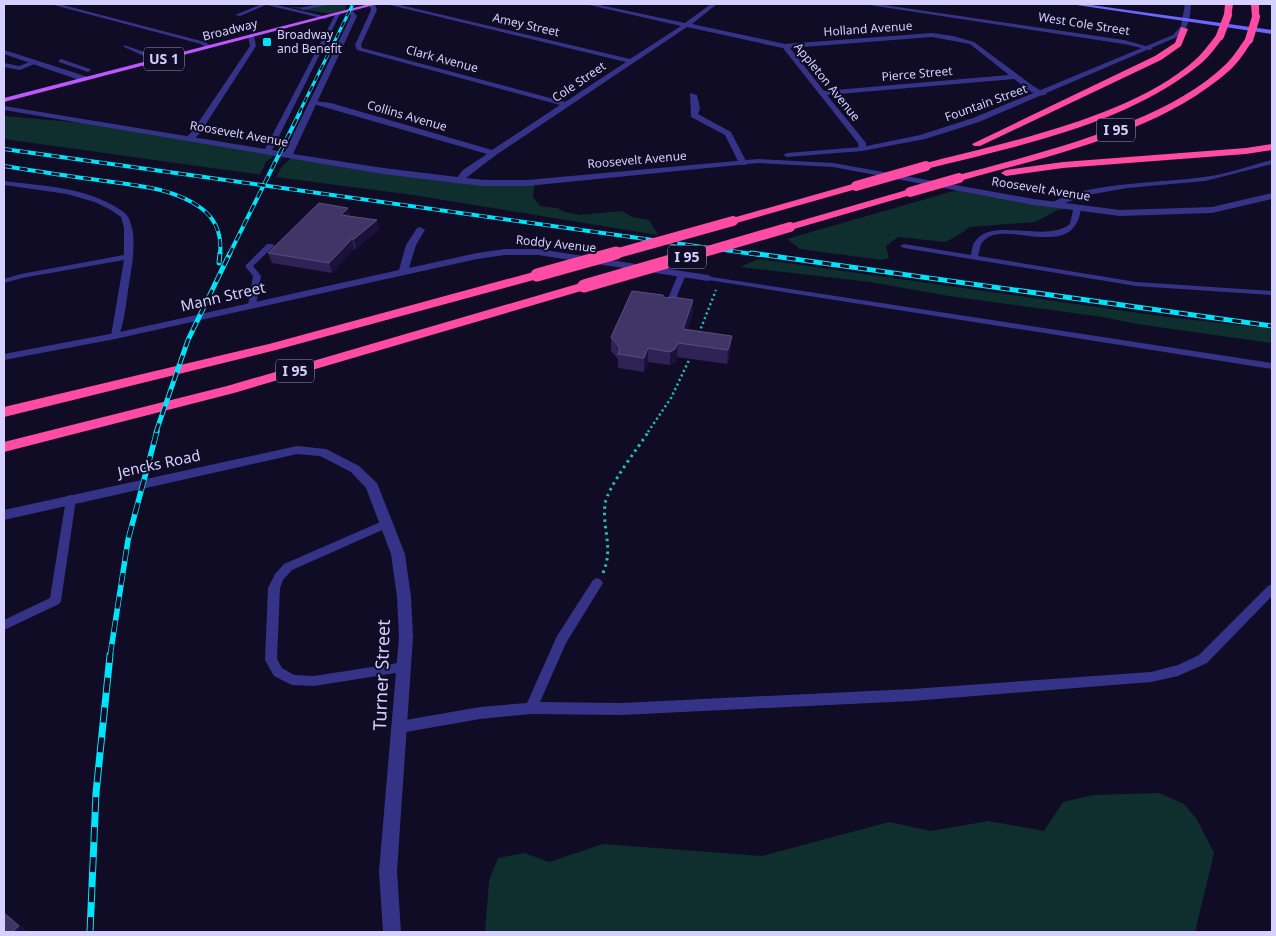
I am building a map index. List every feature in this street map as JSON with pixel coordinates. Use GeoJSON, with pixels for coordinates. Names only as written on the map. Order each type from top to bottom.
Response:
{"type":"FeatureCollection","features":[{"type":"Feature","properties":{"kind":"highway","name":"I 95"},"geometry":{"type":"LineString","coordinates":[[4,412],[260,352],[1066,127],[1121,107],[1155,92],[1182,75],[1203,58],[1220,36],[1228,15],[1229,4]]}},
{"type":"Feature","properties":{"kind":"highway","name":"I 95"},"geometry":{"type":"LineString","coordinates":[[4,447],[229,390],[959,178],[1106,133],[1165,110],[1195,93],[1219,75],[1237,58],[1249,40],[1256,17],[1255,4]]}},
{"type":"Feature","properties":{"kind":"highway"},"geometry":{"type":"LineString","coordinates":[[926,166],[1006,132],[1149,63],[1175,47],[1180,41],[1185,25]]}},
{"type":"Feature","properties":{"kind":"highway"},"geometry":{"type":"LineString","coordinates":[[959,178],[1050,167],[1238,152],[1272,147]]}},
{"type":"Feature","properties":{"kind":"main road"},"geometry":{"type":"LineString","coordinates":[[339,4],[339,13]]}},
{"type":"Feature","properties":{"kind":"main road","name":"Broadway"},"geometry":{"type":"LineString","coordinates":[[4,100],[339,13],[350,7],[374,4]]}},
{"type":"Feature","properties":{"kind":"main road"},"geometry":{"type":"LineString","coordinates":[[1073,4],[1110,6],[1185,25],[1272,32]]}},
{"type":"Feature","properties":{"kind":"street"},"geometry":{"type":"LineString","coordinates":[[53,4],[203,43],[209,47]]}},
{"type":"Feature","properties":{"kind":"street"},"geometry":{"type":"LineString","coordinates":[[266,4],[324,17]]}},
{"type":"Feature","properties":{"kind":"street"},"geometry":{"type":"LineString","coordinates":[[286,8],[309,8],[328,4]]}},
{"type":"Feature","properties":{"kind":"street","name":"Clark Avenue"},"geometry":{"type":"LineString","coordinates":[[374,4],[374,10],[358,45],[359,49],[565,104]]}},
{"type":"Feature","properties":{"kind":"street","name":"Amey Street"},"geometry":{"type":"LineString","coordinates":[[388,4],[630,61]]}},
{"type":"Feature","properties":{"kind":"street","name":"Appleton Avenue"},"geometry":{"type":"LineString","coordinates":[[588,4],[785,46],[862,143],[862,149]]}},
{"type":"Feature","properties":{"kind":"street","name":"Cole Street"},"geometry":{"type":"LineString","coordinates":[[458,181],[466,172],[493,153],[686,25],[714,4]]}},
{"type":"Feature","properties":{"kind":"street","name":"West Cole Street"},"geometry":{"type":"LineString","coordinates":[[866,4],[1124,42],[1150,48]]}},
{"type":"Feature","properties":{"kind":"street"},"geometry":{"type":"LineString","coordinates":[[1185,25],[1188,4]]}},
{"type":"Feature","properties":{"kind":"street"},"geometry":{"type":"LineString","coordinates":[[288,155],[354,16],[350,7]]}},
{"type":"Feature","properties":{"kind":"street"},"geometry":{"type":"LineString","coordinates":[[267,152],[339,13]]}},
{"type":"Feature","properties":{"kind":"street","name":"Fountain Street"},"geometry":{"type":"LineString","coordinates":[[758,161],[775,156],[862,149],[906,141],[968,123],[1043,94],[1150,48],[1175,36],[1185,25]]}},
{"type":"Feature","properties":{"kind":"street","name":"Holland Avenue"},"geometry":{"type":"LineString","coordinates":[[785,46],[932,35],[953,38],[972,43],[1015,77],[1043,94]]}},
{"type":"Feature","properties":{"kind":"street"},"geometry":{"type":"LineString","coordinates":[[190,138],[198,131],[253,46],[251,36]]}},
{"type":"Feature","properties":{"kind":"street"},"geometry":{"type":"LineString","coordinates":[[4,52],[85,79]]}},
{"type":"Feature","properties":{"kind":"street","name":"Pierce Street"},"geometry":{"type":"LineString","coordinates":[[821,93],[1015,77]]}},
{"type":"Feature","properties":{"kind":"street"},"geometry":{"type":"LineString","coordinates":[[693,95],[696,108],[694,115],[728,134],[743,163]]}},
{"type":"Feature","properties":{"kind":"street","name":"Collins Avenue"},"geometry":{"type":"LineString","coordinates":[[314,103],[328,105],[493,153]]}},
{"type":"Feature","properties":{"kind":"street","name":"Roosevelt Avenue"},"geometry":{"type":"LineString","coordinates":[[4,108],[382,171],[458,181],[521,184],[758,161],[810,163],[858,169],[1053,205],[1120,213],[1212,210],[1272,196]]}},
{"type":"Feature","properties":{"kind":"street"},"geometry":{"type":"LineString","coordinates":[[858,169],[858,154],[862,149]]}},
{"type":"Feature","properties":{"kind":"street"},"geometry":{"type":"LineString","coordinates":[[403,273],[411,245],[420,230]]}},
{"type":"Feature","properties":{"kind":"street","name":"Roddy Avenue"},"geometry":{"type":"LineString","coordinates":[[403,273],[486,255],[522,252],[556,255],[708,278]]}},
{"type":"Feature","properties":{"kind":"street","name":"Mann Street"},"geometry":{"type":"LineString","coordinates":[[4,357],[115,336],[403,273]]}},
{"type":"Feature","properties":{"kind":"street","name":"Jencks Road"},"geometry":{"type":"LineString","coordinates":[[4,515],[296,450],[322,452]]}},
{"type":"Feature","properties":{"kind":"street","name":"Turner Street"},"geometry":{"type":"LineString","coordinates":[[322,452],[356,469],[372,486],[398,554],[404,597],[406,637],[388,871],[392,932]]}},
{"type":"Feature","properties":{"kind":"lane"},"geometry":{"type":"LineString","coordinates":[[238,15],[266,4]]}},
{"type":"Feature","properties":{"kind":"lane"},"geometry":{"type":"LineString","coordinates":[[1183,4],[1188,4]]}},
{"type":"Feature","properties":{"kind":"lane"},"geometry":{"type":"LineString","coordinates":[[126,46],[157,60]]}},
{"type":"Feature","properties":{"kind":"lane"},"geometry":{"type":"LineString","coordinates":[[61,61],[88,70]]}},
{"type":"Feature","properties":{"kind":"lane"},"geometry":{"type":"LineString","coordinates":[[4,65],[20,68],[35,62]]}},
{"type":"Feature","properties":{"kind":"lane"},"geometry":{"type":"LineString","coordinates":[[56,69],[71,64]]}},
{"type":"Feature","properties":{"kind":"lane"},"geometry":{"type":"LineString","coordinates":[[1053,205],[1064,199],[1082,194],[1142,184],[1206,179],[1272,162]]}},
{"type":"Feature","properties":{"kind":"lane"},"geometry":{"type":"LineString","coordinates":[[4,183],[80,196],[107,204],[124,216],[127,223],[128,257],[115,336]]}},
{"type":"Feature","properties":{"kind":"lane"},"geometry":{"type":"LineString","coordinates":[[974,258],[975,244],[990,235],[1055,233],[1067,230],[1074,223],[1077,208]]}},
{"type":"Feature","properties":{"kind":"lane"},"geometry":{"type":"LineString","coordinates":[[252,305],[257,276],[249,266],[270,246]]}},
{"type":"Feature","properties":{"kind":"lane"},"geometry":{"type":"LineString","coordinates":[[904,246],[1136,284],[1272,293]]}},
{"type":"Feature","properties":{"kind":"lane"},"geometry":{"type":"LineString","coordinates":[[4,281],[21,276],[128,257]]}},
{"type":"Feature","properties":{"kind":"lane"},"geometry":{"type":"LineString","coordinates":[[668,308],[682,274]]}},
{"type":"Feature","properties":{"kind":"lane"},"geometry":{"type":"LineString","coordinates":[[708,278],[1272,366]]}},
{"type":"Feature","properties":{"kind":"lane"},"geometry":{"type":"LineString","coordinates":[[4,625],[56,601],[70,500]]}},
{"type":"Feature","properties":{"kind":"lane"},"geometry":{"type":"LineString","coordinates":[[385,524],[288,567],[279,577],[274,588],[271,660],[278,672],[292,680],[314,681],[404,666]]}},
{"type":"Feature","properties":{"kind":"lane"},"geometry":{"type":"LineString","coordinates":[[531,708],[558,646],[597,583]]}},
{"type":"Feature","properties":{"kind":"lane"},"geometry":{"type":"LineString","coordinates":[[400,726],[480,713],[531,708],[621,709],[892,696],[1151,678],[1179,671],[1204,659],[1272,589]]}},
{"type":"Feature","properties":{"kind":"path"},"geometry":{"type":"LineString","coordinates":[[697,340],[711,299],[724,280]]}},
{"type":"Feature","properties":{"kind":"path"},"geometry":{"type":"LineString","coordinates":[[597,583],[606,567],[610,553],[604,512],[607,495],[672,398],[695,348]]}},
{"type":"Feature","properties":{"kind":"green space"},"geometry":{"type":"Polygon","coordinates":[[[325,4],[346,4],[345,11],[332,14],[287,7],[308,7],[325,4]]]}},
{"type":"Feature","properties":{"kind":"green space"},"geometry":{"type":"Polygon","coordinates":[[[4,116],[129,127],[278,153],[266,162],[260,174],[255,174],[4,139],[4,116]]]}},
{"type":"Feature","properties":{"kind":"green space"},"geometry":{"type":"Polygon","coordinates":[[[295,155],[445,176],[505,181],[535,181],[533,197],[540,206],[557,208],[579,215],[622,211],[632,217],[649,220],[658,235],[413,195],[276,177],[283,165],[295,155]]]}},
{"type":"Feature","properties":{"kind":"green space"},"geometry":{"type":"Polygon","coordinates":[[[957,190],[1085,206],[1058,210],[1035,222],[970,227],[945,242],[898,237],[886,246],[889,258],[882,260],[800,249],[787,239],[957,190]]]}},
{"type":"Feature","properties":{"kind":"green space"},"geometry":{"type":"Polygon","coordinates":[[[758,259],[1167,317],[1272,329],[1272,343],[949,296],[870,282],[740,267],[758,259]]]}},
{"type":"Feature","properties":{"kind":"green space"},"geometry":{"type":"Polygon","coordinates":[[[1159,793],[1184,804],[1196,818],[1214,853],[1195,932],[485,932],[489,881],[498,858],[524,853],[549,862],[603,844],[762,856],[889,822],[931,831],[988,821],[1044,831],[1063,802],[1093,795],[1159,793]]]}},
{"type":"Feature","properties":{"kind":"building"},"geometry":{"type":"Polygon","coordinates":[[[319,203],[348,208],[341,215],[377,220],[352,239],[329,263],[268,253],[319,203]]]}},
{"type":"Feature","properties":{"kind":"building"},"geometry":{"type":"Polygon","coordinates":[[[632,291],[663,295],[665,298],[673,297],[693,300],[683,329],[732,336],[728,350],[678,343],[675,349],[670,352],[648,348],[644,358],[618,354],[620,348],[611,337],[632,291]]]}},
{"type":"Feature","properties":{"kind":"building"},"geometry":{"type":"Polygon","coordinates":[[[4,913],[19,926],[12,932],[4,932],[4,913]]]}},
{"type":"Feature","properties":{"kind":"railway"},"geometry":{"type":"LineString","coordinates":[[299,113],[353,4]]}},
{"type":"Feature","properties":{"kind":"railway"},"geometry":{"type":"LineString","coordinates":[[264,185],[300,112]]}},
{"type":"Feature","properties":{"kind":"railway"},"geometry":{"type":"LineString","coordinates":[[4,149],[264,185]]}},
{"type":"Feature","properties":{"kind":"railway"},"geometry":{"type":"LineString","coordinates":[[4,166],[151,188],[177,195],[201,208],[211,217],[219,235],[220,253]]}},
{"type":"Feature","properties":{"kind":"railway"},"geometry":{"type":"LineString","coordinates":[[229,255],[264,185]]}},
{"type":"Feature","properties":{"kind":"railway"},"geometry":{"type":"LineString","coordinates":[[264,185],[760,255]]}},
{"type":"Feature","properties":{"kind":"railway"},"geometry":{"type":"LineString","coordinates":[[219,263],[220,253]]}},
{"type":"Feature","properties":{"kind":"railway"},"geometry":{"type":"LineString","coordinates":[[156,432],[188,340],[230,253]]}},
{"type":"Feature","properties":{"kind":"railway"},"geometry":{"type":"LineString","coordinates":[[751,253],[1272,326]]}},
{"type":"Feature","properties":{"kind":"railway"},"geometry":{"type":"LineString","coordinates":[[110,656],[128,540],[157,431]]}},
{"type":"Feature","properties":{"kind":"railway"},"geometry":{"type":"LineString","coordinates":[[90,932],[96,793],[110,655]]}},
{"type":"Feature","properties":{"kind":"place","name":"Broadway and Benefit"},"geometry":{"type":"Point","coordinates":[267,42]}}]}
